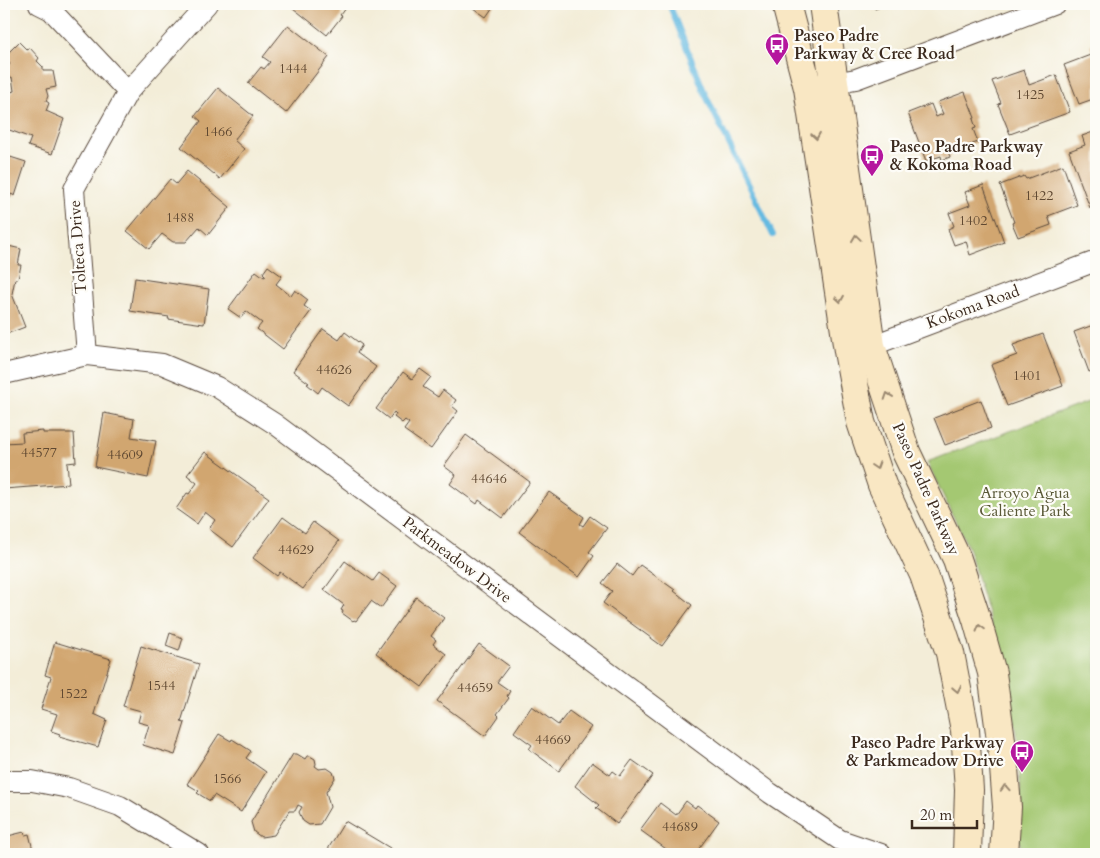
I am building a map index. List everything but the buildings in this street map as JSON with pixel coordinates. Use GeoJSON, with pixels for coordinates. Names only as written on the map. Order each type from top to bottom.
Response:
{"type":"FeatureCollection","features":[{"type":"Feature","properties":{"kind":"main road","name":"Paseo Padre Parkway"},"geometry":{"type":"LineString","coordinates":[[786,4],[808,88],[860,348],[906,452],[957,559],[992,673],[1006,790],[1007,807],[1004,854]]}},
{"type":"Feature","properties":{"kind":"main road","name":"Paseo Padre Parkway"},"geometry":{"type":"LineString","coordinates":[[823,4],[835,81],[860,348],[861,422],[882,486],[924,575],[950,653],[965,730],[968,790],[967,854]]}},
{"type":"Feature","properties":{"kind":"street"},"geometry":{"type":"LineString","coordinates":[[39,4],[51,10],[128,92]]}},
{"type":"Feature","properties":{"kind":"street","name":"Tolteca Drive"},"geometry":{"type":"LineString","coordinates":[[86,355],[74,189],[128,92],[207,4]]}},
{"type":"Feature","properties":{"kind":"street"},"geometry":{"type":"LineString","coordinates":[[808,88],[835,81],[856,79],[1055,4]]}},
{"type":"Feature","properties":{"kind":"street","name":"Kokoma Road"},"geometry":{"type":"LineString","coordinates":[[860,348],[1096,261]]}},
{"type":"Feature","properties":{"kind":"street","name":"Parkmeadow Drive"},"geometry":{"type":"LineString","coordinates":[[4,374],[86,355],[162,364],[217,387],[275,424],[770,793],[840,840],[881,854]]}},
{"type":"Feature","properties":{"kind":"street"},"geometry":{"type":"LineString","coordinates":[[4,781],[32,781],[69,788],[120,806],[199,854]]}},
{"type":"Feature","properties":{"kind":"green space","name":"Arroyo Agua Caliente Park"},"geometry":{"type":"Polygon","coordinates":[[[1096,399],[1096,854],[1022,854],[1019,838],[1021,794],[1016,732],[1000,653],[968,547],[927,462],[1096,399]]]}},
{"type":"Feature","properties":{"kind":"waterway"},"geometry":{"type":"LineString","coordinates":[[669,4],[706,96],[773,235]]}},
{"type":"Feature","properties":{"kind":"place","name":"Paseo Padre Parkway & Cree Road"},"geometry":{"type":"Point","coordinates":[777,66]}},
{"type":"Feature","properties":{"kind":"place","name":"Paseo Padre Parkway & Kokoma Road"},"geometry":{"type":"Point","coordinates":[872,177]}},
{"type":"Feature","properties":{"kind":"place","name":"Paseo Padre Parkway & Parkmeadow Drive"},"geometry":{"type":"Point","coordinates":[1022,773]}}]}
